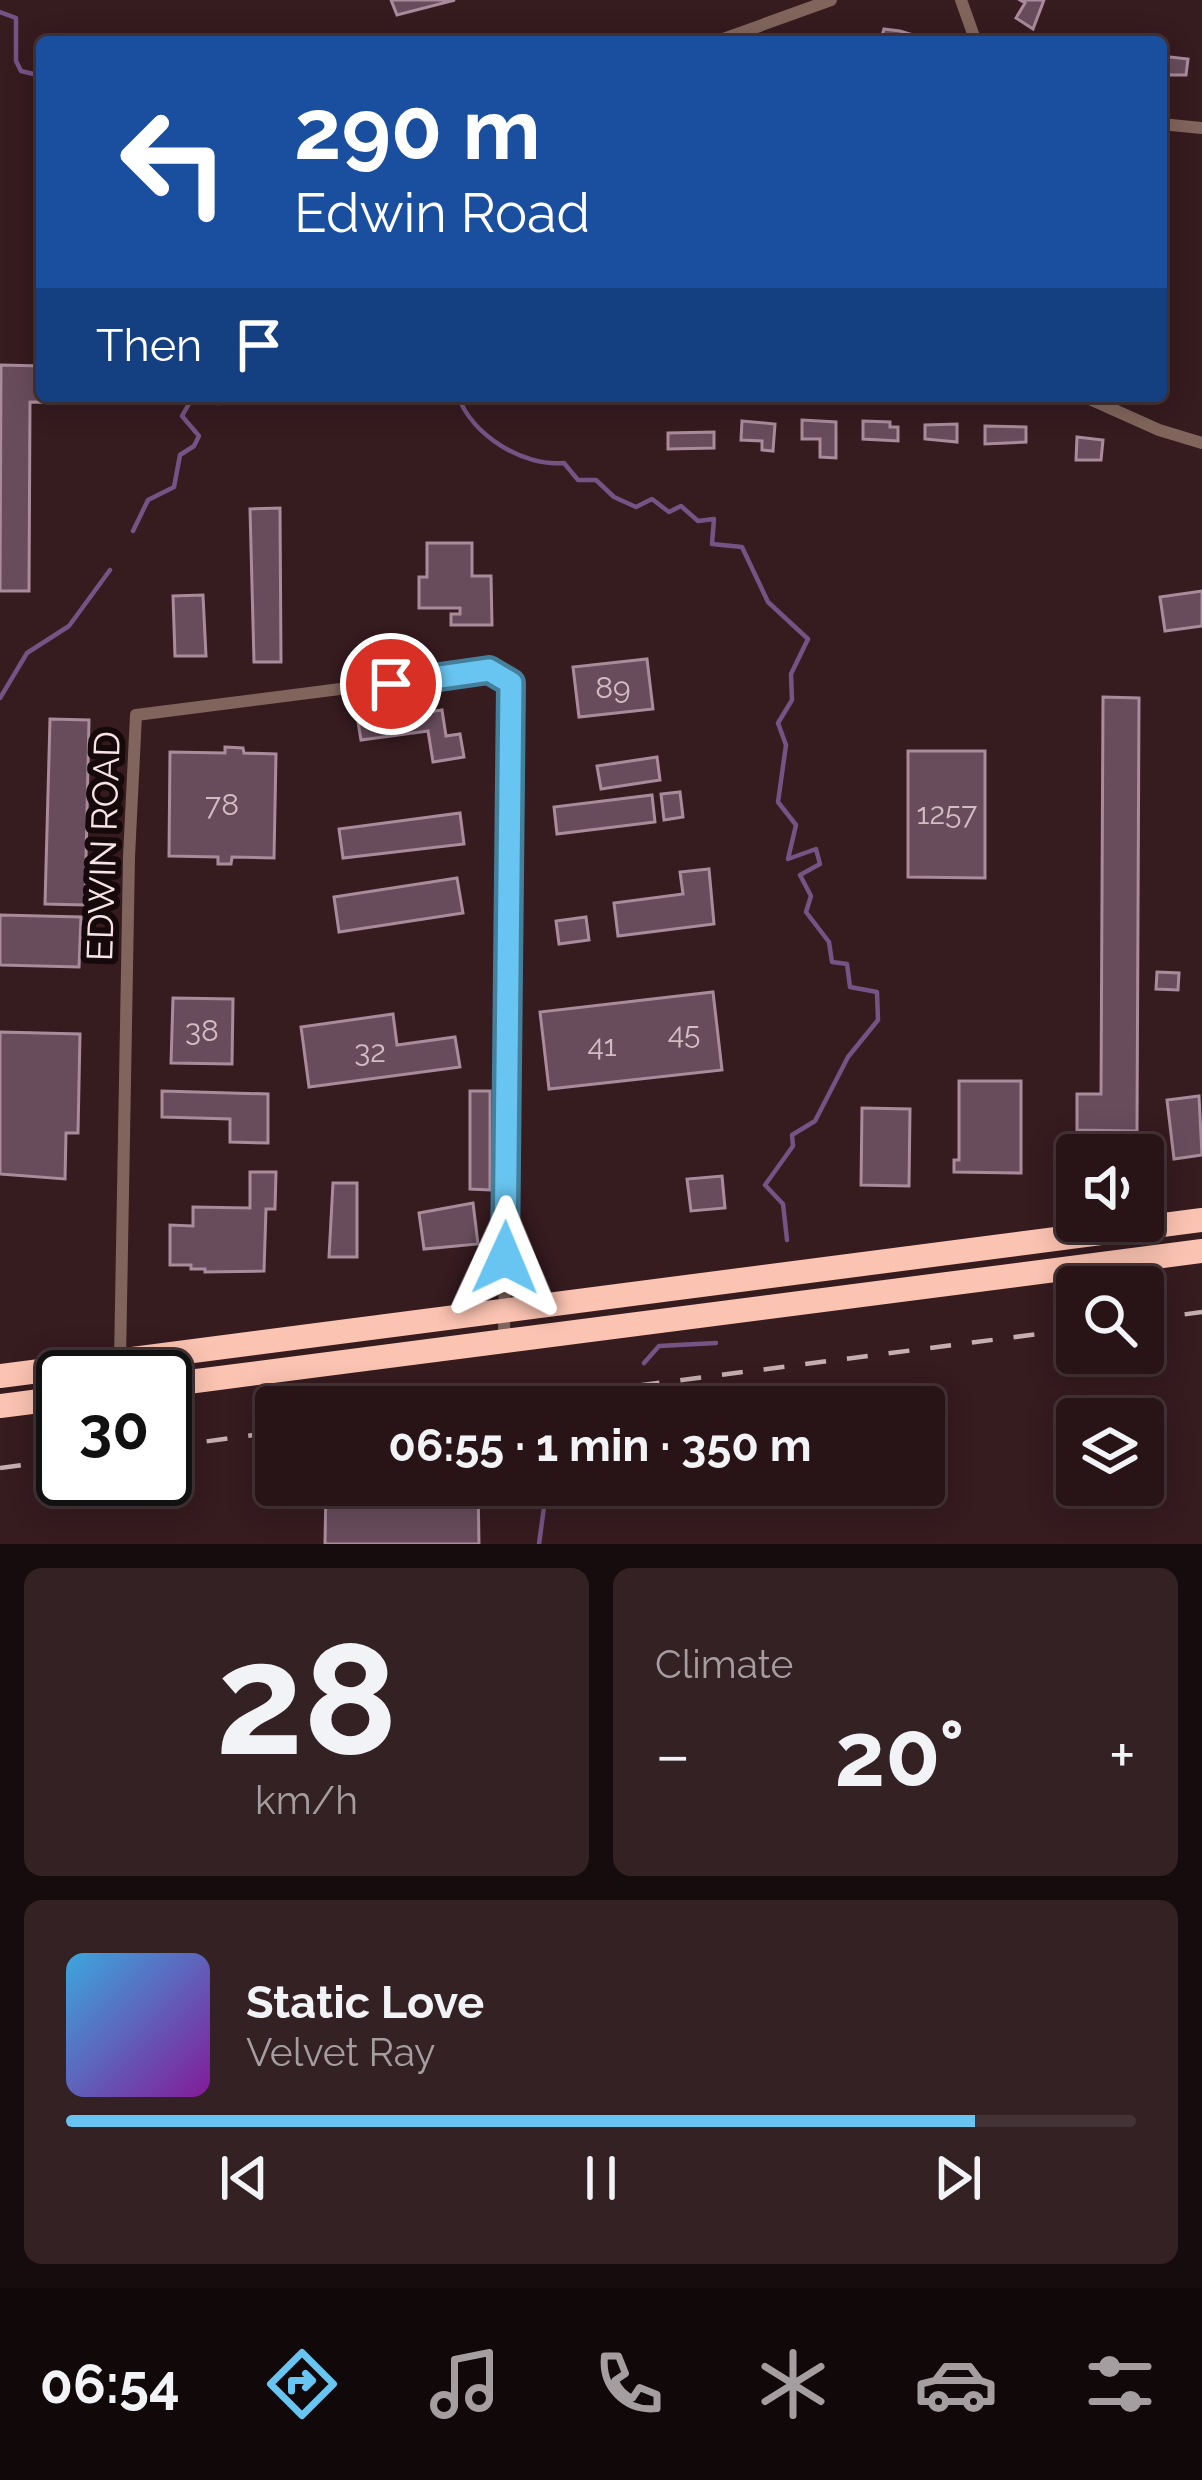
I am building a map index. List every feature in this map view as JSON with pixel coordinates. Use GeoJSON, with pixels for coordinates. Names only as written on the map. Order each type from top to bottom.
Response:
{"type":"FeatureCollection","features":[{"type":"Feature","properties":{"kind":"highway"},"geometry":{"type":"LineString","coordinates":[[192,1351],[1202,1220]]}},
{"type":"Feature","properties":{"kind":"highway"},"geometry":{"type":"LineString","coordinates":[[192,1381],[1202,1251]]}},
{"type":"Feature","properties":{"kind":"highway"},"geometry":{"type":"LineString","coordinates":[[0,1376],[36,1371]]}},
{"type":"Feature","properties":{"kind":"highway"},"geometry":{"type":"LineString","coordinates":[[0,1406],[36,1401]]}},
{"type":"Feature","properties":{"kind":"street"},"geometry":{"type":"LineString","coordinates":[[732,36],[831,0]]}},
{"type":"Feature","properties":{"kind":"street"},"geometry":{"type":"LineString","coordinates":[[961,0],[974,36]]}},
{"type":"Feature","properties":{"kind":"street"},"geometry":{"type":"LineString","coordinates":[[1167,125],[1202,128]]}},
{"type":"Feature","properties":{"kind":"street"},"geometry":{"type":"LineString","coordinates":[[1096,402],[1159,430],[1202,442]]}},
{"type":"Feature","properties":{"kind":"street","name":"EDWIN ROAD"},"geometry":{"type":"LineString","coordinates":[[120,1350],[136,715],[489,670],[511,683],[504,1310]]}},
{"type":"Feature","properties":{"kind":"street"},"geometry":{"type":"LineString","coordinates":[[504,1310],[504,1341]]}},
{"type":"Feature","properties":{"kind":"building"},"geometry":{"type":"Polygon","coordinates":[[[391,0],[455,0],[397,15],[391,0]]]}},
{"type":"Feature","properties":{"kind":"building"},"geometry":{"type":"Polygon","coordinates":[[[1020,0],[1044,0],[1033,29],[1016,18],[1025,3],[1020,0]]]}},
{"type":"Feature","properties":{"kind":"building"},"geometry":{"type":"Polygon","coordinates":[[[884,29],[916,36],[882,36],[884,29]]]}},
{"type":"Feature","properties":{"kind":"building"},"geometry":{"type":"Polygon","coordinates":[[[1167,57],[1188,59],[1186,75],[1167,75],[1167,57]]]}},
{"type":"Feature","properties":{"kind":"building"},"geometry":{"type":"Polygon","coordinates":[[[1,365],[36,366],[36,402],[129,402],[129,403],[30,402],[29,591],[0,591],[1,365]]]}},
{"type":"Feature","properties":{"kind":"building"},"geometry":{"type":"Polygon","coordinates":[[[802,420],[836,422],[836,458],[820,457],[820,439],[802,439],[802,420]]]}},
{"type":"Feature","properties":{"kind":"building"},"geometry":{"type":"Polygon","coordinates":[[[742,421],[775,424],[773,451],[762,450],[762,441],[741,440],[742,421]]]}},
{"type":"Feature","properties":{"kind":"building"},"geometry":{"type":"Polygon","coordinates":[[[863,421],[890,422],[890,427],[898,427],[898,441],[863,439],[863,421]]]}},
{"type":"Feature","properties":{"kind":"building"},"geometry":{"type":"Polygon","coordinates":[[[957,424],[957,442],[925,439],[925,425],[957,424]]]}},
{"type":"Feature","properties":{"kind":"building"},"geometry":{"type":"Polygon","coordinates":[[[985,426],[1026,427],[1026,442],[985,444],[985,426]]]}},
{"type":"Feature","properties":{"kind":"building"},"geometry":{"type":"Polygon","coordinates":[[[714,432],[714,448],[668,449],[668,433],[714,432]]]}},
{"type":"Feature","properties":{"kind":"building"},"geometry":{"type":"Polygon","coordinates":[[[1077,437],[1103,440],[1101,460],[1076,460],[1077,437]]]}},
{"type":"Feature","properties":{"kind":"building"},"geometry":{"type":"Polygon","coordinates":[[[280,508],[281,662],[254,662],[250,509],[280,508]]]}},
{"type":"Feature","properties":{"kind":"building"},"geometry":{"type":"Polygon","coordinates":[[[427,543],[472,543],[472,576],[491,576],[492,625],[451,625],[451,614],[460,614],[460,608],[419,608],[419,577],[427,577],[427,543]]]}},
{"type":"Feature","properties":{"kind":"building"},"geometry":{"type":"Polygon","coordinates":[[[1202,591],[1202,626],[1165,631],[1160,597],[1202,591]]]}},
{"type":"Feature","properties":{"kind":"building"},"geometry":{"type":"Polygon","coordinates":[[[203,595],[206,656],[175,656],[173,596],[203,595]]]}},
{"type":"Feature","properties":{"kind":"building"},"geometry":{"type":"Polygon","coordinates":[[[647,659],[653,709],[579,717],[573,667],[647,659]]]}},
{"type":"Feature","properties":{"kind":"building"},"geometry":{"type":"Polygon","coordinates":[[[1103,697],[1139,698],[1137,1131],[1077,1130],[1077,1094],[1101,1094],[1103,697]]]}},
{"type":"Feature","properties":{"kind":"building"},"geometry":{"type":"Polygon","coordinates":[[[442,710],[446,736],[460,734],[464,757],[433,762],[428,731],[361,740],[358,722],[442,710]]]}},
{"type":"Feature","properties":{"kind":"building"},"geometry":{"type":"Polygon","coordinates":[[[50,719],[89,720],[85,905],[45,904],[50,719]]]}},
{"type":"Feature","properties":{"kind":"building"},"geometry":{"type":"Polygon","coordinates":[[[225,747],[276,754],[274,858],[232,857],[231,864],[218,864],[218,857],[169,856],[170,752],[225,753],[225,747]]]}},
{"type":"Feature","properties":{"kind":"building"},"geometry":{"type":"Polygon","coordinates":[[[908,751],[985,751],[985,878],[908,877],[908,751]]]}},
{"type":"Feature","properties":{"kind":"building"},"geometry":{"type":"Polygon","coordinates":[[[657,757],[660,780],[601,789],[597,766],[657,757]]]}},
{"type":"Feature","properties":{"kind":"building"},"geometry":{"type":"Polygon","coordinates":[[[680,792],[683,817],[664,820],[661,794],[680,792]]]}},
{"type":"Feature","properties":{"kind":"building"},"geometry":{"type":"Polygon","coordinates":[[[652,795],[655,822],[557,834],[554,807],[652,795]]]}},
{"type":"Feature","properties":{"kind":"building"},"geometry":{"type":"Polygon","coordinates":[[[460,813],[464,844],[343,858],[339,829],[460,813]]]}},
{"type":"Feature","properties":{"kind":"building"},"geometry":{"type":"Polygon","coordinates":[[[709,869],[714,924],[618,936],[614,903],[683,894],[680,872],[709,869]]]}},
{"type":"Feature","properties":{"kind":"building"},"geometry":{"type":"Polygon","coordinates":[[[457,878],[463,913],[339,932],[334,897],[457,878]]]}},
{"type":"Feature","properties":{"kind":"building"},"geometry":{"type":"Polygon","coordinates":[[[0,915],[81,917],[79,967],[0,965],[0,915]]]}},
{"type":"Feature","properties":{"kind":"building"},"geometry":{"type":"Polygon","coordinates":[[[586,917],[589,940],[559,944],[556,921],[586,917]]]}},
{"type":"Feature","properties":{"kind":"building"},"geometry":{"type":"Polygon","coordinates":[[[1157,972],[1179,973],[1178,990],[1156,989],[1157,972]]]}},
{"type":"Feature","properties":{"kind":"building"},"geometry":{"type":"Polygon","coordinates":[[[713,992],[722,1070],[549,1089],[540,1012],[713,992]]]}},
{"type":"Feature","properties":{"kind":"building"},"geometry":{"type":"Polygon","coordinates":[[[173,998],[233,999],[232,1064],[171,1063],[173,998]]]}},
{"type":"Feature","properties":{"kind":"building"},"geometry":{"type":"Polygon","coordinates":[[[393,1014],[397,1045],[455,1037],[460,1067],[309,1087],[301,1027],[393,1014]]]}},
{"type":"Feature","properties":{"kind":"building"},"geometry":{"type":"Polygon","coordinates":[[[0,1032],[80,1034],[78,1133],[66,1133],[65,1179],[0,1174],[0,1032]]]}},
{"type":"Feature","properties":{"kind":"building"},"geometry":{"type":"Polygon","coordinates":[[[959,1081],[1021,1081],[1021,1173],[954,1172],[954,1160],[959,1160],[959,1081]]]}},
{"type":"Feature","properties":{"kind":"building"},"geometry":{"type":"Polygon","coordinates":[[[162,1091],[268,1094],[268,1143],[230,1142],[230,1119],[162,1117],[162,1091]]]}},
{"type":"Feature","properties":{"kind":"building"},"geometry":{"type":"Polygon","coordinates":[[[470,1091],[490,1091],[490,1190],[470,1189],[470,1091]]]}},
{"type":"Feature","properties":{"kind":"building"},"geometry":{"type":"Polygon","coordinates":[[[1199,1096],[1202,1155],[1174,1159],[1167,1100],[1199,1096]]]}},
{"type":"Feature","properties":{"kind":"building"},"geometry":{"type":"Polygon","coordinates":[[[862,1108],[910,1109],[909,1186],[861,1185],[862,1108]]]}},
{"type":"Feature","properties":{"kind":"building"},"geometry":{"type":"Polygon","coordinates":[[[250,1172],[276,1172],[275,1209],[266,1209],[264,1271],[205,1272],[191,1265],[170,1265],[170,1225],[193,1226],[193,1207],[250,1208],[250,1172]]]}},
{"type":"Feature","properties":{"kind":"building"},"geometry":{"type":"Polygon","coordinates":[[[722,1176],[725,1208],[691,1211],[687,1179],[722,1176]]]}},
{"type":"Feature","properties":{"kind":"building"},"geometry":{"type":"Polygon","coordinates":[[[333,1183],[357,1183],[357,1257],[329,1257],[333,1183]]]}},
{"type":"Feature","properties":{"kind":"building"},"geometry":{"type":"Polygon","coordinates":[[[473,1203],[478,1244],[424,1249],[419,1213],[473,1203]]]}},
{"type":"Feature","properties":{"kind":"building"},"geometry":{"type":"Polygon","coordinates":[[[326,1506],[478,1506],[479,1544],[325,1544],[326,1506]]]}},
{"type":"Feature","properties":{"kind":"waterway"},"geometry":{"type":"LineString","coordinates":[[0,12],[16,18],[16,61],[21,71],[36,75]]}},
{"type":"Feature","properties":{"kind":"waterway"},"geometry":{"type":"LineString","coordinates":[[133,531],[148,500],[174,487],[180,455],[199,436],[182,416],[190,402]]}},
{"type":"Feature","properties":{"kind":"waterway"},"geometry":{"type":"LineString","coordinates":[[190,402],[220,402]]}},
{"type":"Feature","properties":{"kind":"waterway"},"geometry":{"type":"LineString","coordinates":[[461,402],[487,435],[516,454],[564,463],[578,480],[596,480],[614,497],[636,507],[652,499],[669,512],[681,506],[698,521],[714,519],[712,544],[742,547],[768,602],[808,639],[791,674],[792,700],[778,723],[786,745],[778,802],[796,825],[788,859],[816,849],[820,864],[800,875],[811,896],[806,912],[829,942],[832,962],[847,964],[850,987],[877,992],[878,1020],[848,1057],[815,1121],[792,1135],[793,1146],[765,1185],[783,1204],[787,1240]]}},
{"type":"Feature","properties":{"kind":"waterway"},"geometry":{"type":"LineString","coordinates":[[0,698],[27,653],[69,626],[110,570]]}},
{"type":"Feature","properties":{"kind":"waterway"},"geometry":{"type":"LineString","coordinates":[[644,1363],[659,1346],[716,1343]]}},
{"type":"Feature","properties":{"kind":"waterway"},"geometry":{"type":"LineString","coordinates":[[539,1544],[544,1506]]}},
{"type":"Feature","properties":{"kind":"railway"},"geometry":{"type":"LineString","coordinates":[[1164,1317],[1202,1312]]}},
{"type":"Feature","properties":{"kind":"railway"},"geometry":{"type":"LineString","coordinates":[[635,1386],[1056,1332]]}},
{"type":"Feature","properties":{"kind":"railway"},"geometry":{"type":"LineString","coordinates":[[192,1443],[255,1435]]}},
{"type":"Feature","properties":{"kind":"railway"},"geometry":{"type":"LineString","coordinates":[[0,1468],[36,1463]]}},
{"type":"Feature","properties":{"kind":"route"},"geometry":{"type":"LineString","coordinates":[[391,684],[489,670],[511,683],[505,1258]]}}]}
